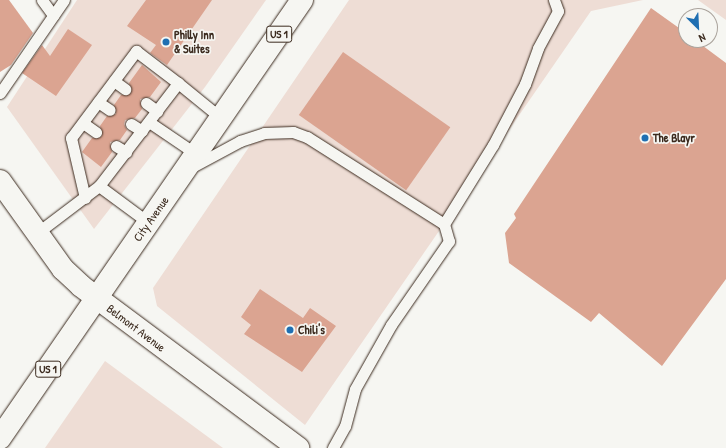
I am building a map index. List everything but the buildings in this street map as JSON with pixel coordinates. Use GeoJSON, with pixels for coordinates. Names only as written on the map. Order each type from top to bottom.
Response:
{"type":"FeatureCollection","features":[{"type":"Feature","properties":{"kind":"main road","name":"City Avenue"},"geometry":{"type":"LineString","coordinates":[[0,438],[302,0]]}},
{"type":"Feature","properties":{"kind":"main road","name":"Belmont Avenue"},"geometry":{"type":"LineString","coordinates":[[0,181],[64,268],[96,299],[298,448]]}},
{"type":"Feature","properties":{"kind":"lane"},"geometry":{"type":"LineString","coordinates":[[42,0],[53,16]]}},
{"type":"Feature","properties":{"kind":"lane"},"geometry":{"type":"LineString","coordinates":[[0,93],[64,0]]}},
{"type":"Feature","properties":{"kind":"lane"},"geometry":{"type":"LineString","coordinates":[[444,224],[493,145],[525,84],[538,48],[558,11],[554,0]]}},
{"type":"Feature","properties":{"kind":"lane"},"geometry":{"type":"LineString","coordinates":[[85,198],[71,138],[136,51],[221,118]]}},
{"type":"Feature","properties":{"kind":"lane"},"geometry":{"type":"LineString","coordinates":[[114,81],[125,89]]}},
{"type":"Feature","properties":{"kind":"lane"},"geometry":{"type":"LineString","coordinates":[[37,233],[99,186],[178,83]]}},
{"type":"Feature","properties":{"kind":"lane"},"geometry":{"type":"LineString","coordinates":[[98,102],[110,110]]}},
{"type":"Feature","properties":{"kind":"lane"},"geometry":{"type":"LineString","coordinates":[[146,103],[157,111]]}},
{"type":"Feature","properties":{"kind":"lane"},"geometry":{"type":"LineString","coordinates":[[149,122],[190,162],[240,141],[264,133],[292,132],[307,137],[444,224],[449,241],[391,325],[355,389],[345,426],[333,448]]}},
{"type":"Feature","properties":{"kind":"lane"},"geometry":{"type":"LineString","coordinates":[[82,123],[96,132]]}},
{"type":"Feature","properties":{"kind":"lane"},"geometry":{"type":"LineString","coordinates":[[131,124],[142,131]]}},
{"type":"Feature","properties":{"kind":"lane"},"geometry":{"type":"LineString","coordinates":[[116,146],[126,152]]}},
{"type":"Feature","properties":{"kind":"lane"},"geometry":{"type":"LineString","coordinates":[[99,186],[149,223]]}},
{"type":"Feature","properties":{"kind":"shaded area"},"geometry":{"type":"Polygon","coordinates":[[[77,0],[266,0],[205,87],[94,229],[7,107],[77,0]]]}},
{"type":"Feature","properties":{"kind":"shaded area"},"geometry":{"type":"Polygon","coordinates":[[[349,0],[643,0],[591,11],[305,425],[157,306],[153,288],[349,0]]]}},
{"type":"Feature","properties":{"kind":"shaded area"},"geometry":{"type":"Polygon","coordinates":[[[698,0],[726,0],[726,20],[718,14],[718,8],[709,8],[698,0]]]}},
{"type":"Feature","properties":{"kind":"shaded area"},"geometry":{"type":"Polygon","coordinates":[[[105,361],[223,448],[45,448],[105,361]]]}},
{"type":"Feature","properties":{"kind":"place","name":"Philly Inn & Suites"},"geometry":{"type":"Point","coordinates":[166,42]}},
{"type":"Feature","properties":{"kind":"place","name":"The Blayr"},"geometry":{"type":"Point","coordinates":[645,138]}},
{"type":"Feature","properties":{"kind":"place","name":"Chili's"},"geometry":{"type":"Point","coordinates":[290,330]}}]}
